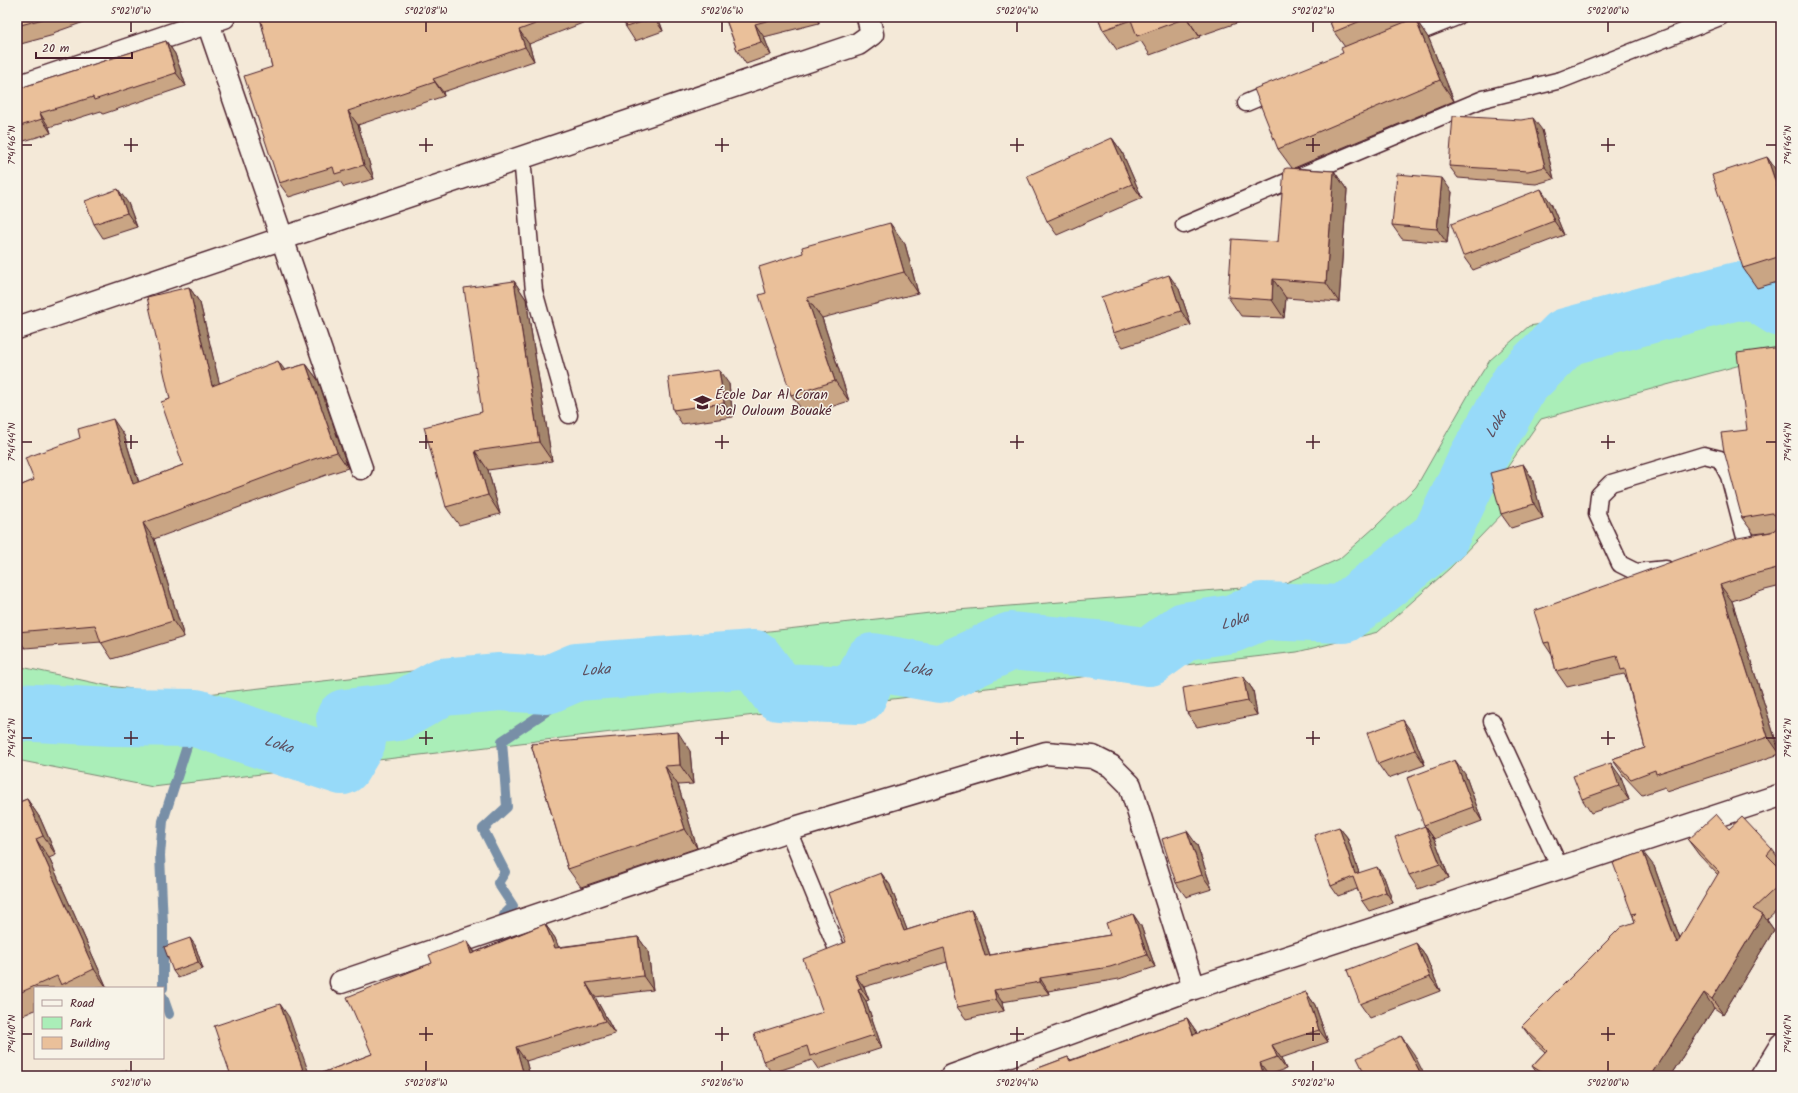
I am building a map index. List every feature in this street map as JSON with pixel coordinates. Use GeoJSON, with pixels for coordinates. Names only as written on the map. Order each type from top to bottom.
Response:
{"type":"FeatureCollection","features":[{"type":"Feature","properties":{"kind":"street"},"geometry":{"type":"LineString","coordinates":[[17,328],[858,44],[872,34],[868,17]]}},
{"type":"Feature","properties":{"kind":"street"},"geometry":{"type":"LineString","coordinates":[[17,87],[212,19],[282,238],[360,468]]}},
{"type":"Feature","properties":{"kind":"street"},"geometry":{"type":"LineString","coordinates":[[341,982],[788,830],[1046,753],[1093,757],[1110,766],[1130,785],[1194,988]]}},
{"type":"Feature","properties":{"kind":"street"},"geometry":{"type":"LineString","coordinates":[[952,1076],[1194,988],[1781,796]]}},
{"type":"Feature","properties":{"kind":"street"},"geometry":{"type":"LineString","coordinates":[[1762,1076],[1781,1045]]}},
{"type":"Feature","properties":{"kind":"lane"},"geometry":{"type":"LineString","coordinates":[[1391,44],[1457,17]]}},
{"type":"Feature","properties":{"kind":"lane"},"geometry":{"type":"LineString","coordinates":[[1184,225],[1483,99],[1561,80],[1720,17]]}},
{"type":"Feature","properties":{"kind":"lane"},"geometry":{"type":"LineString","coordinates":[[1246,103],[1289,86]]}},
{"type":"Feature","properties":{"kind":"lane"},"geometry":{"type":"LineString","coordinates":[[522,157],[534,291],[569,415]]}},
{"type":"Feature","properties":{"kind":"lane"},"geometry":{"type":"LineString","coordinates":[[1682,567],[1636,572],[1620,564],[1597,514],[1599,495],[1610,483],[1704,455],[1720,459],[1729,476],[1747,546]]}},
{"type":"Feature","properties":{"kind":"lane"},"geometry":{"type":"LineString","coordinates":[[1492,721],[1560,868]]}},
{"type":"Feature","properties":{"kind":"lane"},"geometry":{"type":"LineString","coordinates":[[788,830],[836,947]]}},
{"type":"Feature","properties":{"kind":"green space"},"geometry":{"type":"Polygon","coordinates":[[[1781,286],[1781,354],[1541,419],[1493,488],[1504,512],[1450,568],[1378,632],[1297,652],[153,787],[17,760],[17,666],[109,686],[189,696],[957,610],[1281,585],[1339,559],[1375,527],[1416,487],[1474,385],[1490,360],[1529,326],[1781,286]]]}},
{"type":"Feature","properties":{"kind":"building"},"geometry":{"type":"Polygon","coordinates":[[[17,17],[45,17],[42,18],[43,19],[17,26],[17,17]]]}},
{"type":"Feature","properties":{"kind":"building"},"geometry":{"type":"Polygon","coordinates":[[[260,17],[554,17],[519,30],[525,47],[433,79],[435,82],[348,111],[364,165],[335,174],[333,167],[279,183],[244,76],[272,67],[260,17]]]}},
{"type":"Feature","properties":{"kind":"building"},"geometry":{"type":"Polygon","coordinates":[[[622,17],[653,17],[654,18],[626,27],[622,17]]]}},
{"type":"Feature","properties":{"kind":"building"},"geometry":{"type":"Polygon","coordinates":[[[725,17],[781,17],[755,24],[761,42],[737,50],[725,17]]]}},
{"type":"Feature","properties":{"kind":"building"},"geometry":{"type":"Polygon","coordinates":[[[1098,17],[1186,18],[1137,36],[1131,20],[1103,30],[1098,17]]]}},
{"type":"Feature","properties":{"kind":"building"},"geometry":{"type":"Polygon","coordinates":[[[1328,17],[1370,17],[1334,32],[1328,17]]]}},
{"type":"Feature","properties":{"kind":"building"},"geometry":{"type":"Polygon","coordinates":[[[1415,18],[1440,80],[1278,149],[1254,89],[1343,53],[1341,48],[1415,18]]]}},
{"type":"Feature","properties":{"kind":"building"},"geometry":{"type":"Polygon","coordinates":[[[166,41],[176,73],[94,100],[93,97],[40,113],[42,119],[17,127],[17,89],[166,41]]]}},
{"type":"Feature","properties":{"kind":"building"},"geometry":{"type":"Polygon","coordinates":[[[1453,116],[1521,120],[1533,118],[1545,167],[1528,171],[1449,166],[1453,116]]]}},
{"type":"Feature","properties":{"kind":"building"},"geometry":{"type":"Polygon","coordinates":[[[1112,138],[1132,184],[1047,221],[1027,176],[1112,138]]]}},
{"type":"Feature","properties":{"kind":"building"},"geometry":{"type":"Polygon","coordinates":[[[1767,157],[1781,198],[1781,256],[1743,268],[1712,175],[1767,157]]]}},
{"type":"Feature","properties":{"kind":"building"},"geometry":{"type":"Polygon","coordinates":[[[1284,169],[1334,171],[1326,283],[1273,279],[1272,300],[1228,297],[1232,239],[1278,242],[1284,169]]]}},
{"type":"Feature","properties":{"kind":"building"},"geometry":{"type":"Polygon","coordinates":[[[1397,174],[1442,178],[1437,229],[1392,225],[1397,174]]]}},
{"type":"Feature","properties":{"kind":"building"},"geometry":{"type":"Polygon","coordinates":[[[118,189],[127,213],[94,224],[85,201],[118,189]]]}},
{"type":"Feature","properties":{"kind":"building"},"geometry":{"type":"Polygon","coordinates":[[[1541,189],[1554,221],[1463,256],[1451,224],[1541,189]]]}},
{"type":"Feature","properties":{"kind":"building"},"geometry":{"type":"Polygon","coordinates":[[[890,223],[904,272],[807,298],[835,381],[791,395],[759,295],[766,293],[759,267],[803,253],[802,247],[890,223]]]}},
{"type":"Feature","properties":{"kind":"building"},"geometry":{"type":"Polygon","coordinates":[[[1169,275],[1181,311],[1113,333],[1101,297],[1169,275]]]}},
{"type":"Feature","properties":{"kind":"building"},"geometry":{"type":"Polygon","coordinates":[[[514,281],[539,442],[475,451],[488,495],[446,507],[424,427],[482,412],[464,288],[514,281]]]}},
{"type":"Feature","properties":{"kind":"building"},"geometry":{"type":"Polygon","coordinates":[[[189,287],[212,386],[278,361],[282,371],[306,364],[337,452],[314,459],[143,523],[173,621],[101,643],[95,625],[17,632],[17,487],[34,480],[25,458],[80,438],[78,429],[113,419],[133,484],[183,465],[161,402],[170,399],[147,297],[189,287]]]}},
{"type":"Feature","properties":{"kind":"building"},"geometry":{"type":"Polygon","coordinates":[[[1781,347],[1781,567],[1720,585],[1768,737],[1656,774],[1655,770],[1631,779],[1612,759],[1645,748],[1625,669],[1621,670],[1617,656],[1556,671],[1549,642],[1544,643],[1534,611],[1738,538],[1771,532],[1776,529],[1779,520],[1772,513],[1742,518],[1724,451],[1721,433],[1747,430],[1737,353],[1781,347]]]}},
{"type":"Feature","properties":{"kind":"building"},"geometry":{"type":"Polygon","coordinates":[[[719,370],[724,403],[673,410],[668,377],[719,370]]]}},
{"type":"Feature","properties":{"kind":"building"},"geometry":{"type":"Polygon","coordinates":[[[1523,464],[1534,504],[1501,514],[1490,473],[1523,464]]]}},
{"type":"Feature","properties":{"kind":"building"},"geometry":{"type":"Polygon","coordinates":[[[1781,668],[1781,678],[1777,675],[1781,668]]]}},
{"type":"Feature","properties":{"kind":"building"},"geometry":{"type":"Polygon","coordinates":[[[1243,676],[1248,701],[1187,713],[1183,688],[1243,676]]]}},
{"type":"Feature","properties":{"kind":"building"},"geometry":{"type":"Polygon","coordinates":[[[1403,720],[1415,750],[1378,764],[1367,733],[1403,720]]]}},
{"type":"Feature","properties":{"kind":"building"},"geometry":{"type":"Polygon","coordinates":[[[678,732],[680,765],[665,766],[685,829],[568,869],[531,744],[678,732]]]}},
{"type":"Feature","properties":{"kind":"building"},"geometry":{"type":"Polygon","coordinates":[[[1455,760],[1473,807],[1424,825],[1407,778],[1455,760]]]}},
{"type":"Feature","properties":{"kind":"building"},"geometry":{"type":"Polygon","coordinates":[[[1611,763],[1619,786],[1582,799],[1573,776],[1611,763]]]}},
{"type":"Feature","properties":{"kind":"building"},"geometry":{"type":"Polygon","coordinates":[[[27,799],[43,836],[36,839],[94,969],[61,985],[57,976],[17,994],[17,803],[27,799]]]}},
{"type":"Feature","properties":{"kind":"building"},"geometry":{"type":"Polygon","coordinates":[[[1716,814],[1729,829],[1742,817],[1772,849],[1767,855],[1781,869],[1781,883],[1753,909],[1763,915],[1712,999],[1704,993],[1650,1076],[1547,1076],[1532,1066],[1547,1050],[1522,1026],[1621,927],[1635,922],[1633,916],[1636,913],[1632,914],[1613,863],[1643,852],[1677,943],[1719,872],[1688,840],[1716,814]]]}},
{"type":"Feature","properties":{"kind":"building"},"geometry":{"type":"Polygon","coordinates":[[[1425,826],[1440,864],[1409,875],[1395,837],[1425,826]]]}},
{"type":"Feature","properties":{"kind":"building"},"geometry":{"type":"Polygon","coordinates":[[[1339,827],[1355,874],[1377,867],[1386,892],[1362,901],[1353,877],[1331,886],[1314,835],[1339,827]]]}},
{"type":"Feature","properties":{"kind":"building"},"geometry":{"type":"Polygon","coordinates":[[[1187,831],[1202,875],[1176,883],[1162,839],[1187,831]]]}},
{"type":"Feature","properties":{"kind":"building"},"geometry":{"type":"Polygon","coordinates":[[[881,873],[904,931],[971,910],[985,956],[1110,935],[1106,923],[1133,914],[1147,955],[1110,967],[1040,978],[1040,982],[994,990],[996,999],[957,1007],[944,948],[855,975],[861,988],[858,989],[874,1035],[810,1056],[807,1046],[763,1061],[754,1034],[823,1012],[803,959],[846,942],[828,893],[881,873]]]}},
{"type":"Feature","properties":{"kind":"building"},"geometry":{"type":"Polygon","coordinates":[[[545,924],[555,948],[638,937],[643,976],[586,983],[605,1021],[516,1047],[523,1072],[509,1076],[314,1076],[372,1054],[347,997],[432,963],[429,955],[467,941],[471,954],[545,924]]]}},
{"type":"Feature","properties":{"kind":"building"},"geometry":{"type":"Polygon","coordinates":[[[190,938],[198,962],[173,971],[164,947],[190,938]]]}},
{"type":"Feature","properties":{"kind":"building"},"geometry":{"type":"Polygon","coordinates":[[[1416,943],[1430,977],[1360,1004],[1347,970],[1416,943]]]}},
{"type":"Feature","properties":{"kind":"building"},"geometry":{"type":"Polygon","coordinates":[[[1306,992],[1319,1030],[1272,1045],[1277,1057],[1260,1063],[1264,1076],[1017,1076],[1068,1057],[1070,1061],[1187,1018],[1193,1035],[1306,992]]]}},
{"type":"Feature","properties":{"kind":"building"},"geometry":{"type":"Polygon","coordinates":[[[280,1004],[305,1076],[231,1076],[214,1026],[280,1004]]]}},
{"type":"Feature","properties":{"kind":"building"},"geometry":{"type":"Polygon","coordinates":[[[1401,1036],[1422,1076],[1366,1076],[1357,1058],[1401,1036]]]}},
{"type":"Feature","properties":{"kind":"building"},"geometry":{"type":"Polygon","coordinates":[[[1006,1069],[1009,1076],[985,1076],[1006,1069]]]}},
{"type":"Feature","properties":{"kind":"building"},"geometry":{"type":"Polygon","coordinates":[[[126,1070],[129,1076],[111,1076],[126,1070]]]}},
{"type":"Feature","properties":{"kind":"waterway","name":"Loka"},"geometry":{"type":"LineString","coordinates":[[17,712],[112,717],[196,718],[342,766],[357,741],[345,718],[398,712],[442,687],[500,682],[547,685],[577,672],[754,659],[779,692],[858,695],[873,662],[940,674],[1011,641],[1096,649],[1149,657],[1185,631],[1231,624],[1262,611],[1343,614],[1440,537],[1477,459],[1520,383],[1566,337],[1737,291],[1759,294],[1781,308]]}},
{"type":"Feature","properties":{"kind":"waterway"},"geometry":{"type":"LineString","coordinates":[[503,945],[504,915],[513,906],[498,883],[505,872],[483,829],[507,807],[502,741],[551,708],[547,685]]}},
{"type":"Feature","properties":{"kind":"waterway"},"geometry":{"type":"LineString","coordinates":[[163,987],[163,925],[160,855],[163,821],[196,718]]}},
{"type":"Feature","properties":{"kind":"waterway"},"geometry":{"type":"LineString","coordinates":[[164,1000],[169,1014]]}},
{"type":"Feature","properties":{"kind":"place","name":"École Dar Al Coran Wal Ouloum Bouaké"},"geometry":{"type":"Point","coordinates":[702,403]}}]}
